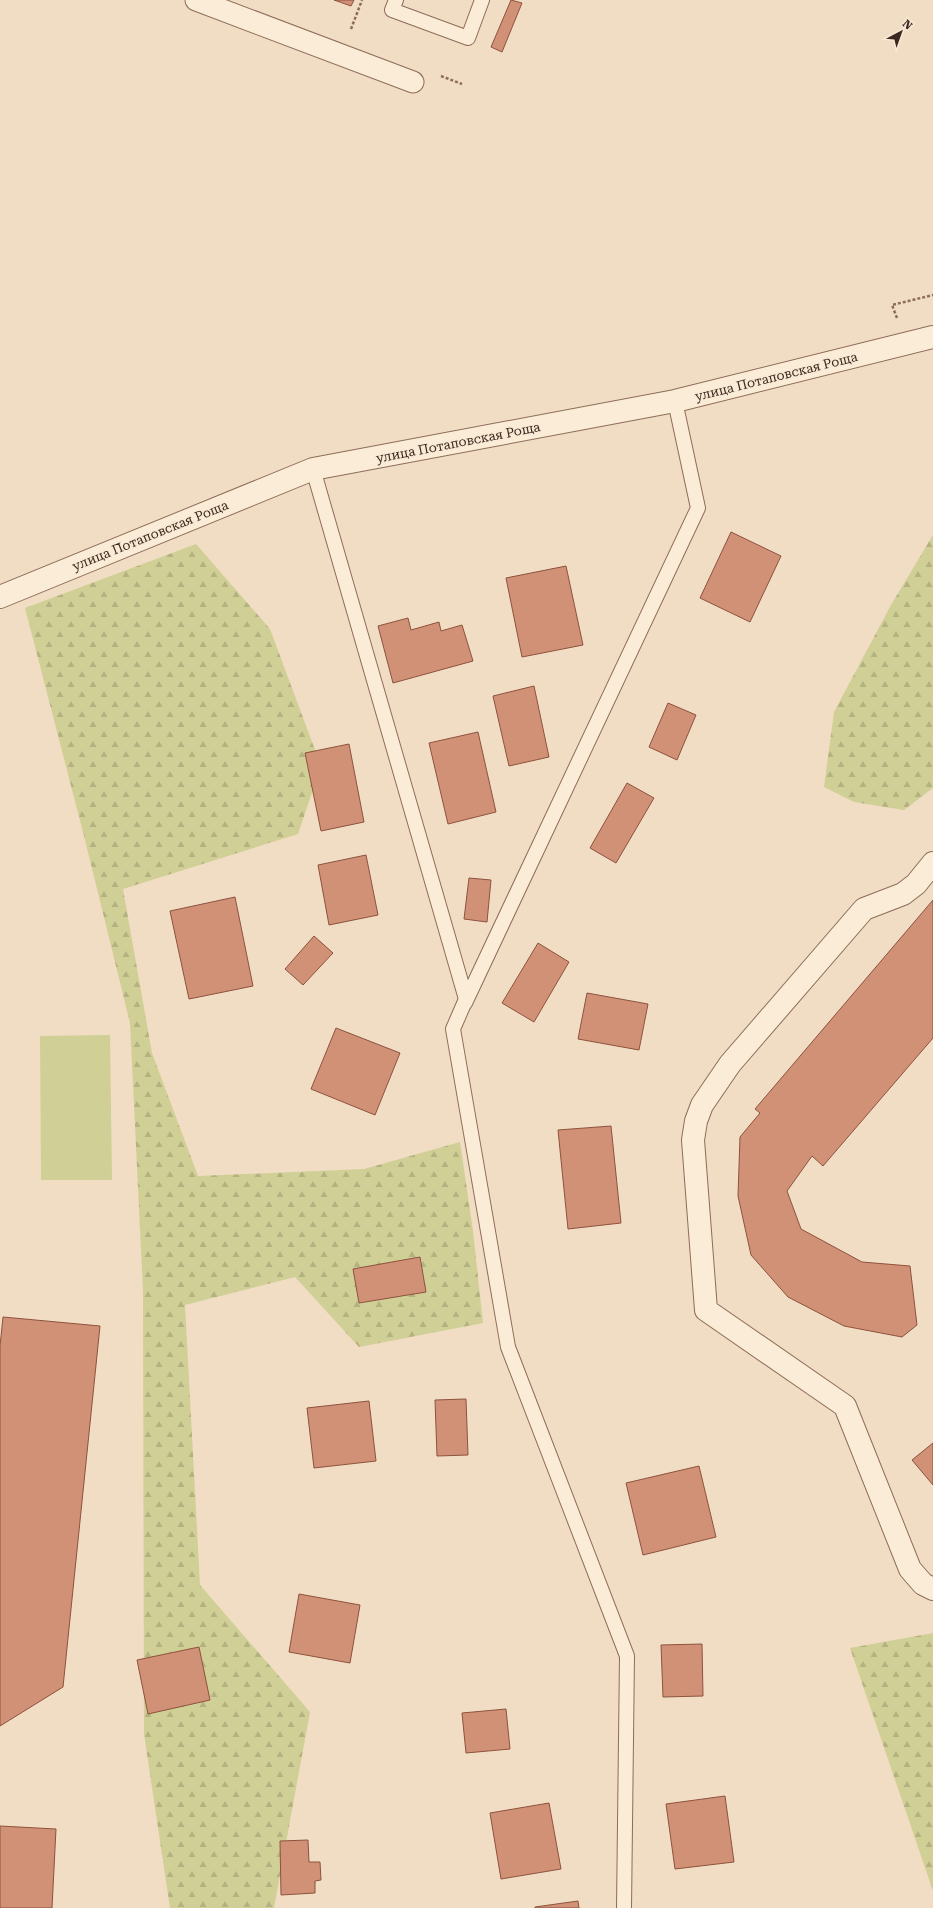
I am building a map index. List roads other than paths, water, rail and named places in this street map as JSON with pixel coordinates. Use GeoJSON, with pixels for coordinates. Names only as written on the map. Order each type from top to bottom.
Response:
{"type":"FeatureCollection","features":[{"type":"Feature","properties":{"kind":"street"},"geometry":{"type":"LineString","coordinates":[[196,0],[413,82]]}},
{"type":"Feature","properties":{"kind":"street","name":"улица Потаповская Роща"},"geometry":{"type":"LineString","coordinates":[[0,597],[313,469],[675,401],[933,337]]}},
{"type":"Feature","properties":{"kind":"street"},"geometry":{"type":"LineString","coordinates":[[933,863],[916,884],[903,894],[864,909],[766,1022],[715,1084],[702,1105],[696,1121],[693,1140],[706,1310],[845,1406],[910,1569],[923,1584],[933,1589]]}},
{"type":"Feature","properties":{"kind":"lane"},"geometry":{"type":"LineString","coordinates":[[396,0],[392,10],[468,38],[482,0]]}},
{"type":"Feature","properties":{"kind":"lane"},"geometry":{"type":"LineString","coordinates":[[453,1028],[698,508],[675,401]]}},
{"type":"Feature","properties":{"kind":"lane"},"geometry":{"type":"LineString","coordinates":[[313,469],[466,999],[453,1028],[508,1347],[627,1656],[624,1908]]}}]}
